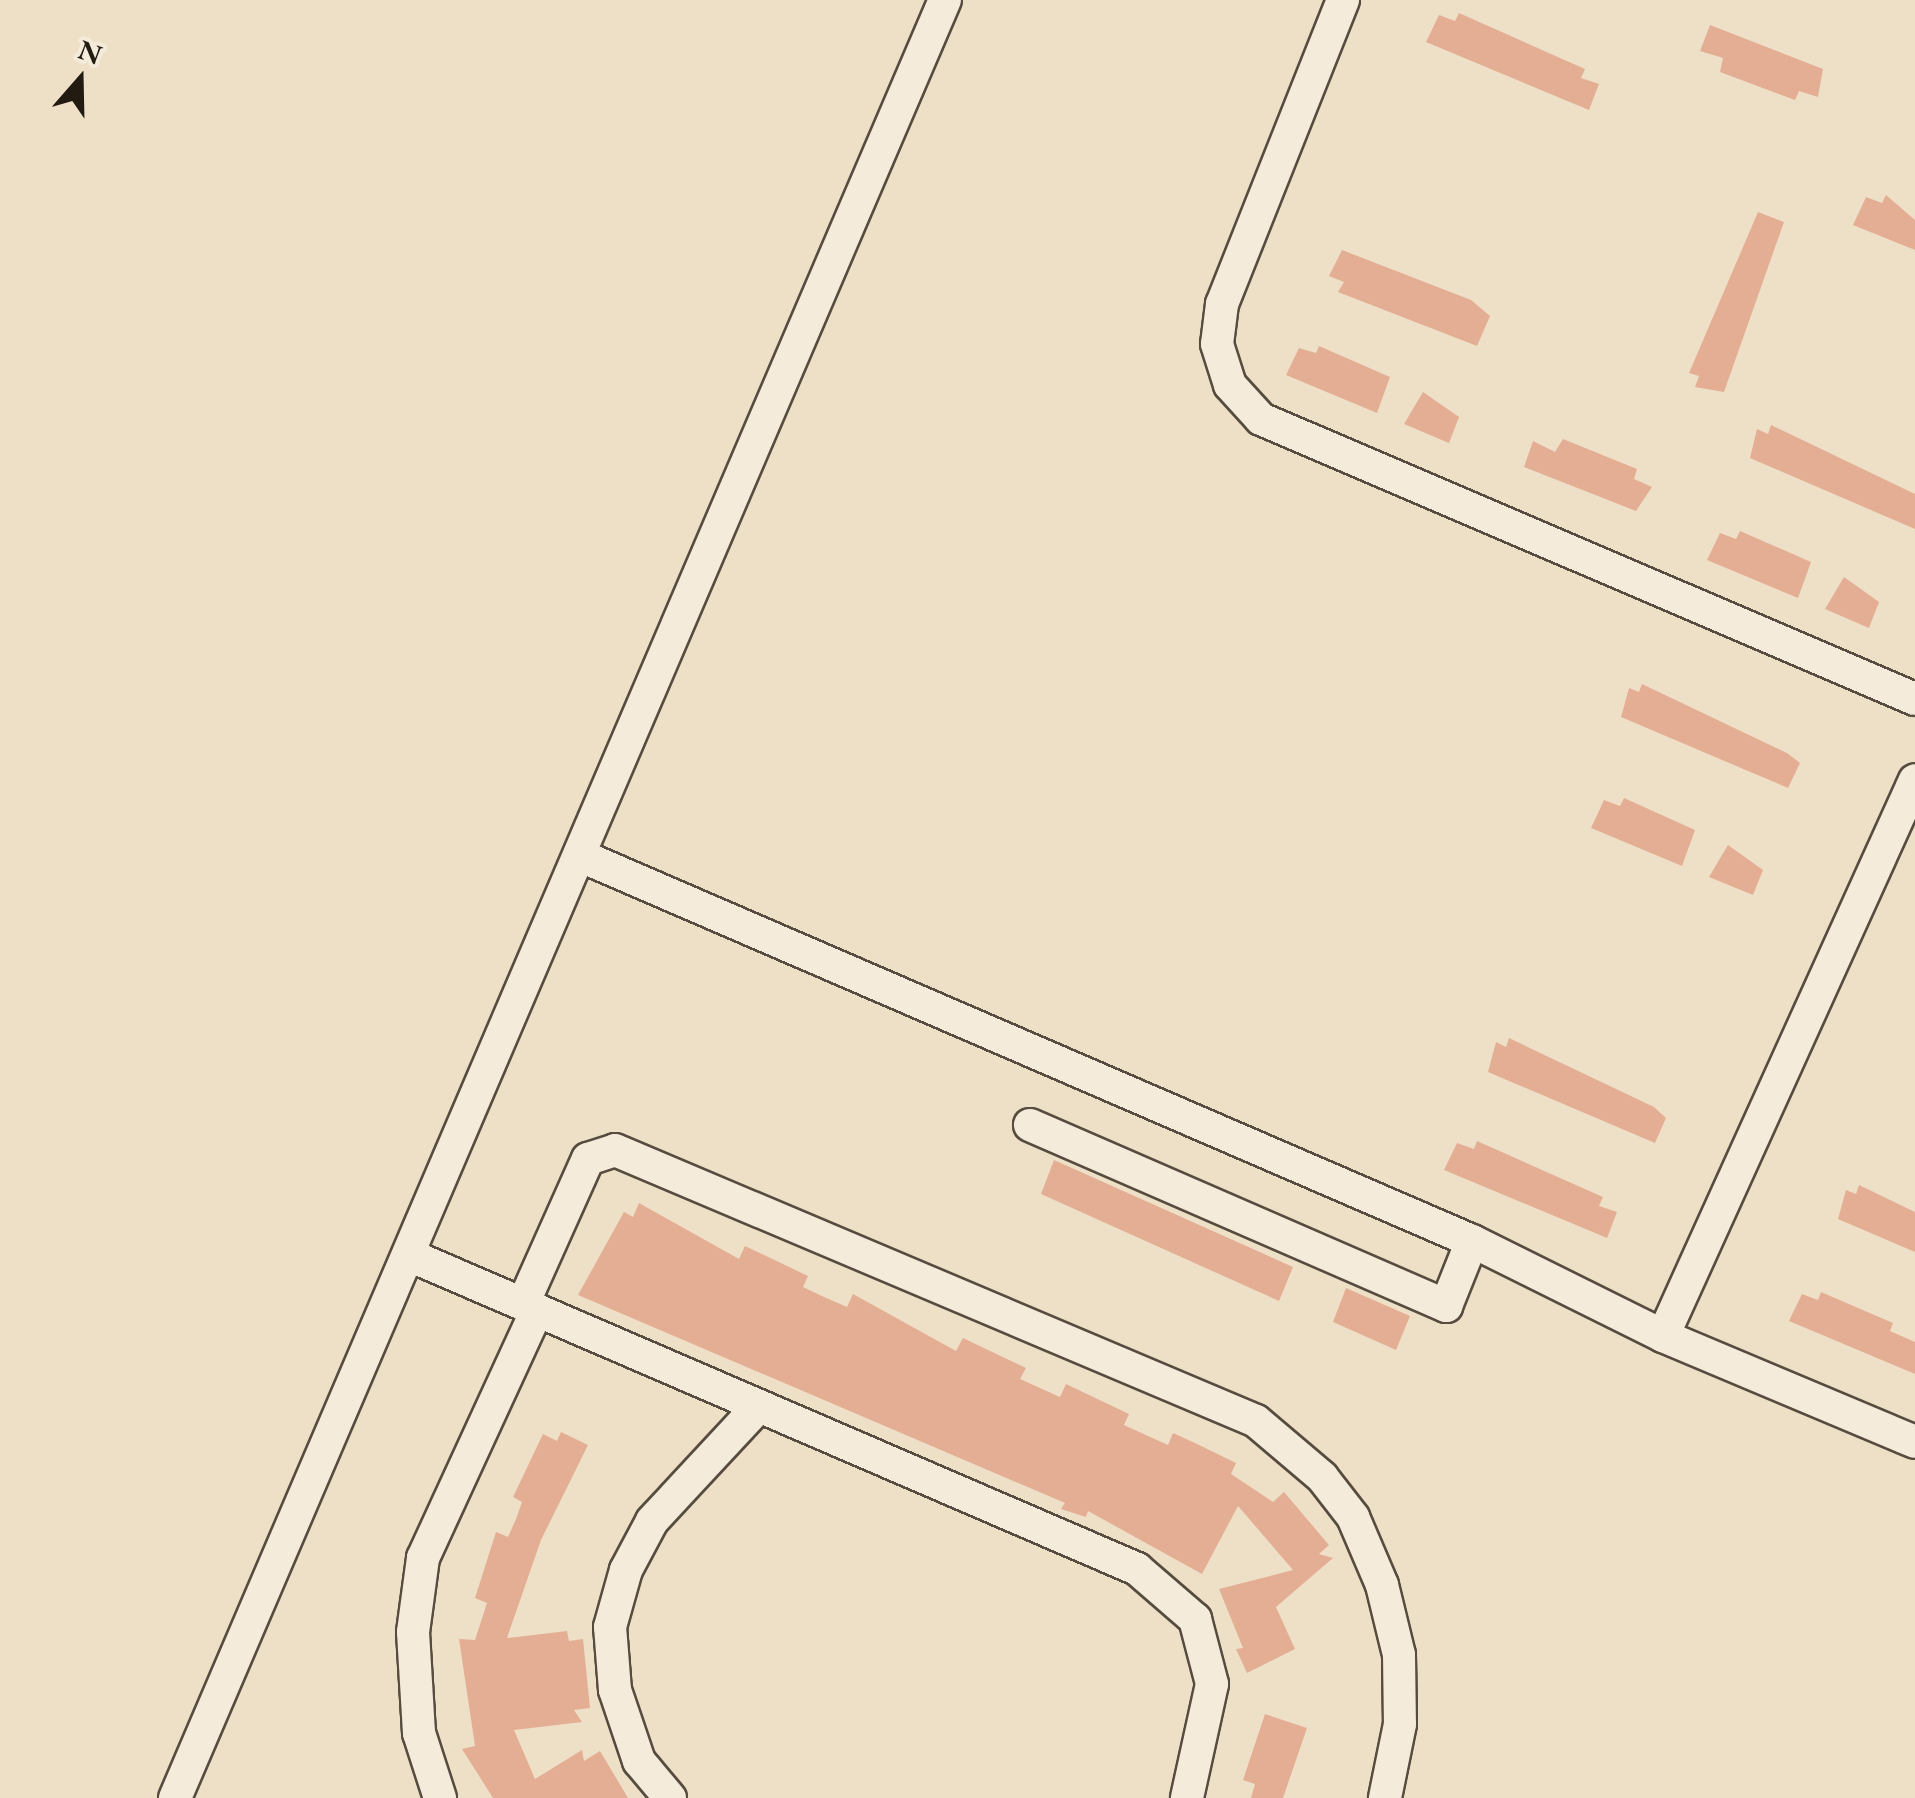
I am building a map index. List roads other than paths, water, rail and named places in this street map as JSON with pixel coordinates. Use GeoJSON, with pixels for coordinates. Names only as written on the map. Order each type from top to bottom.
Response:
{"type":"FeatureCollection","features":[{"type":"Feature","properties":{"kind":"street"},"geometry":{"type":"LineString","coordinates":[[175,1798],[945,0]]}},
{"type":"Feature","properties":{"kind":"street"},"geometry":{"type":"LineString","coordinates":[[1343,0],[1222,304],[1217,344],[1230,385],[1261,418],[1915,699]]}},
{"type":"Feature","properties":{"kind":"street"},"geometry":{"type":"LineString","coordinates":[[1663,1336],[1915,780]]}},
{"type":"Feature","properties":{"kind":"street"},"geometry":{"type":"LineString","coordinates":[[581,856],[1472,1241],[1663,1336],[1915,1442]]}},
{"type":"Feature","properties":{"kind":"street"},"geometry":{"type":"LineString","coordinates":[[1030,1125],[1446,1306],[1472,1241]]}},
{"type":"Feature","properties":{"kind":"street"},"geometry":{"type":"LineString","coordinates":[[440,1798],[419,1733],[413,1632],[423,1558],[530,1307],[588,1158],[614,1150],[1256,1421],[1322,1477],[1353,1517],[1382,1585],[1399,1655],[1400,1724],[1385,1798]]}},
{"type":"Feature","properties":{"kind":"street"},"geometry":{"type":"LineString","coordinates":[[409,1254],[1138,1569],[1196,1619],[1212,1684],[1186,1798]]}},
{"type":"Feature","properties":{"kind":"street"},"geometry":{"type":"LineString","coordinates":[[670,1798],[633,1743],[614,1690],[610,1628],[626,1570],[652,1522],[760,1406]]}}]}
